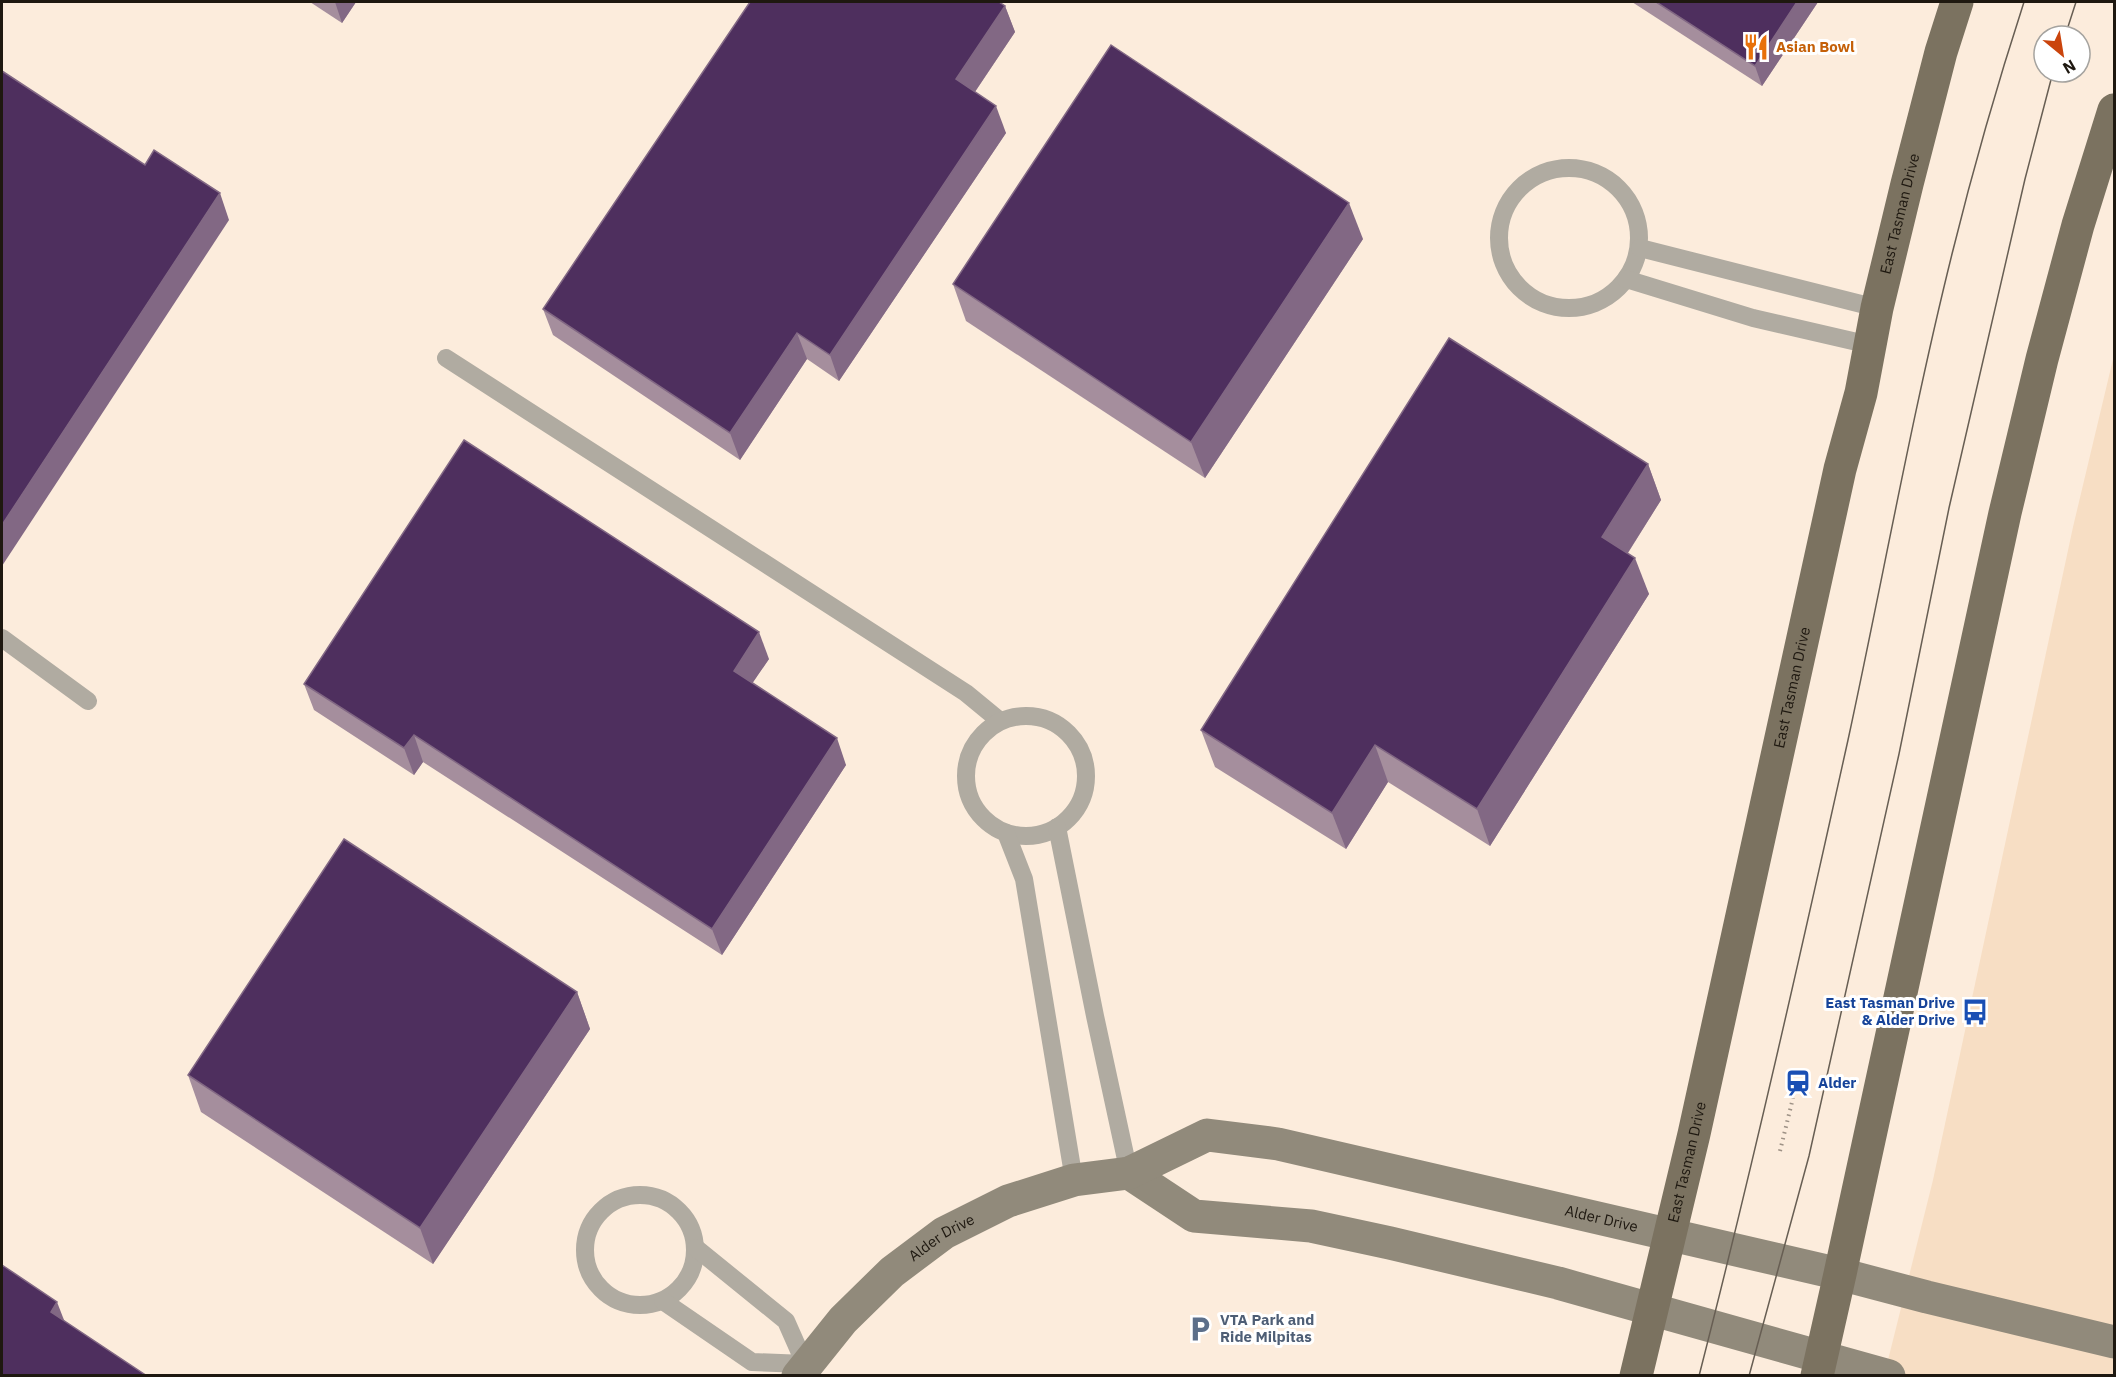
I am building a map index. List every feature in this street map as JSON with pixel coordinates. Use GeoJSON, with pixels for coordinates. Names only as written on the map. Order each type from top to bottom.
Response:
{"type":"FeatureCollection","features":[{"type":"Feature","properties":{"kind":"main road","name":"East Tasman Drive"},"geometry":{"type":"LineString","coordinates":[[1636,1376],[1699,1111],[1840,469],[1861,393],[1877,308],[1941,52],[1957,2]]}},
{"type":"Feature","properties":{"kind":"main road"},"geometry":{"type":"LineString","coordinates":[[1819,1366],[2008,502],[2042,358],[2078,225],[2115,110]]}},
{"type":"Feature","properties":{"kind":"street","name":"Alder Drive"},"geometry":{"type":"LineString","coordinates":[[801,1370],[843,1320],[892,1272],[944,1233],[1008,1201],[1074,1180],[1129,1173],[1208,1135],[1278,1144],[1840,1274],[2115,1342]]}},
{"type":"Feature","properties":{"kind":"street"},"geometry":{"type":"LineString","coordinates":[[1129,1173],[1194,1216],[1280,1223],[1334,1231],[1558,1283],[1651,1310],[1819,1366],[1889,1376]]}},
{"type":"Feature","properties":{"kind":"lane"},"geometry":{"type":"LineString","coordinates":[[1580,167],[1606,176],[1627,195],[1639,220],[1640,248],[1631,274],[1626,279],[1612,295],[1587,307],[1560,309],[1533,299],[1512,281],[1500,256],[1499,228],[1508,202],[1526,181],[1551,169],[1580,167]]}},
{"type":"Feature","properties":{"kind":"lane"},"geometry":{"type":"LineString","coordinates":[[1640,248],[1877,308]]}},
{"type":"Feature","properties":{"kind":"lane"},"geometry":{"type":"LineString","coordinates":[[1626,279],[1753,318],[1870,345]]}},
{"type":"Feature","properties":{"kind":"lane"},"geometry":{"type":"LineString","coordinates":[[446,358],[966,693],[1000,721]]}},
{"type":"Feature","properties":{"kind":"lane"},"geometry":{"type":"LineString","coordinates":[[2,638],[88,701]]}},
{"type":"Feature","properties":{"kind":"lane"},"geometry":{"type":"LineString","coordinates":[[1023,716],[1047,719],[1067,731],[1081,750],[1087,772],[1083,796],[1071,817],[1057,827],[1029,836],[1006,833],[986,821],[972,802],[966,779],[969,756],[981,735],[1000,721],[1023,716]]}},
{"type":"Feature","properties":{"kind":"lane"},"geometry":{"type":"LineString","coordinates":[[1057,827],[1129,1173]]}},
{"type":"Feature","properties":{"kind":"lane"},"geometry":{"type":"LineString","coordinates":[[1006,833],[1024,879],[1074,1180]]}},
{"type":"Feature","properties":{"kind":"lane"},"geometry":{"type":"LineString","coordinates":[[639,1195],[660,1198],[678,1210],[691,1227],[696,1248],[692,1269],[681,1288],[663,1301],[642,1305],[621,1302],[603,1291],[590,1273],[585,1252],[588,1231],[600,1213],[617,1200],[639,1195]]}},
{"type":"Feature","properties":{"kind":"lane"},"geometry":{"type":"LineString","coordinates":[[663,1301],[752,1362],[801,1370],[786,1321],[696,1248]]}},
{"type":"Feature","properties":{"kind":"path"},"geometry":{"type":"LineString","coordinates":[[1780,1151],[1793,1098]]}},
{"type":"Feature","properties":{"kind":"shaded area"},"geometry":{"type":"Polygon","coordinates":[[[2114,355],[2114,1375],[1884,1376],[1933,1180],[2073,527],[2114,355]]]}},
{"type":"Feature","properties":{"kind":"building"},"geometry":{"type":"Polygon","coordinates":[[[750,2],[999,2],[1005,6],[956,79],[996,106],[830,355],[797,333],[730,433],[543,309],[750,2]]]}},
{"type":"Feature","properties":{"kind":"building"},"geometry":{"type":"Polygon","coordinates":[[[1656,2],[1797,2],[1755,66],[1656,2]]]}},
{"type":"Feature","properties":{"kind":"building"},"geometry":{"type":"Polygon","coordinates":[[[1111,45],[1349,203],[1191,442],[953,284],[1111,45]]]}},
{"type":"Feature","properties":{"kind":"building"},"geometry":{"type":"Polygon","coordinates":[[[2,71],[145,165],[154,150],[220,193],[2,525],[2,71]]]}},
{"type":"Feature","properties":{"kind":"building"},"geometry":{"type":"Polygon","coordinates":[[[1449,338],[1648,464],[1602,537],[1635,558],[1477,809],[1375,745],[1332,813],[1201,730],[1449,338]]]}},
{"type":"Feature","properties":{"kind":"building"},"geometry":{"type":"Polygon","coordinates":[[[464,440],[759,632],[734,671],[837,738],[712,929],[414,735],[404,748],[304,684],[464,440]]]}},
{"type":"Feature","properties":{"kind":"building"},"geometry":{"type":"Polygon","coordinates":[[[344,839],[577,992],[420,1228],[188,1075],[344,839]]]}},
{"type":"Feature","properties":{"kind":"building"},"geometry":{"type":"Polygon","coordinates":[[[2,1265],[57,1302],[51,1312],[147,1376],[2,1376],[2,1265]]]}},
{"type":"Feature","properties":{"kind":"tram line"},"geometry":{"type":"LineString","coordinates":[[1699,1376],[1757,1138],[1848,740],[1937,314],[1977,159],[2024,2]]}},
{"type":"Feature","properties":{"kind":"tram line"},"geometry":{"type":"LineString","coordinates":[[2069,24],[2076,2]]}},
{"type":"Feature","properties":{"kind":"tram line"},"geometry":{"type":"LineString","coordinates":[[1749,1376],[1809,1156],[1899,754],[1949,508],[2025,179],[2050,84]]}},
{"type":"Feature","properties":{"kind":"place","name":"Asian Bowl"},"geometry":{"type":"Point","coordinates":[1756,47]}},
{"type":"Feature","properties":{"kind":"place","name":"East Tasman Drive & Alder Drive"},"geometry":{"type":"Point","coordinates":[1975,1012]}},
{"type":"Feature","properties":{"kind":"place","name":"Alder"},"geometry":{"type":"Point","coordinates":[1798,1083]}},
{"type":"Feature","properties":{"kind":"place","name":"VTA Park and Ride Milpitas"},"geometry":{"type":"Point","coordinates":[1200,1329]}}]}
